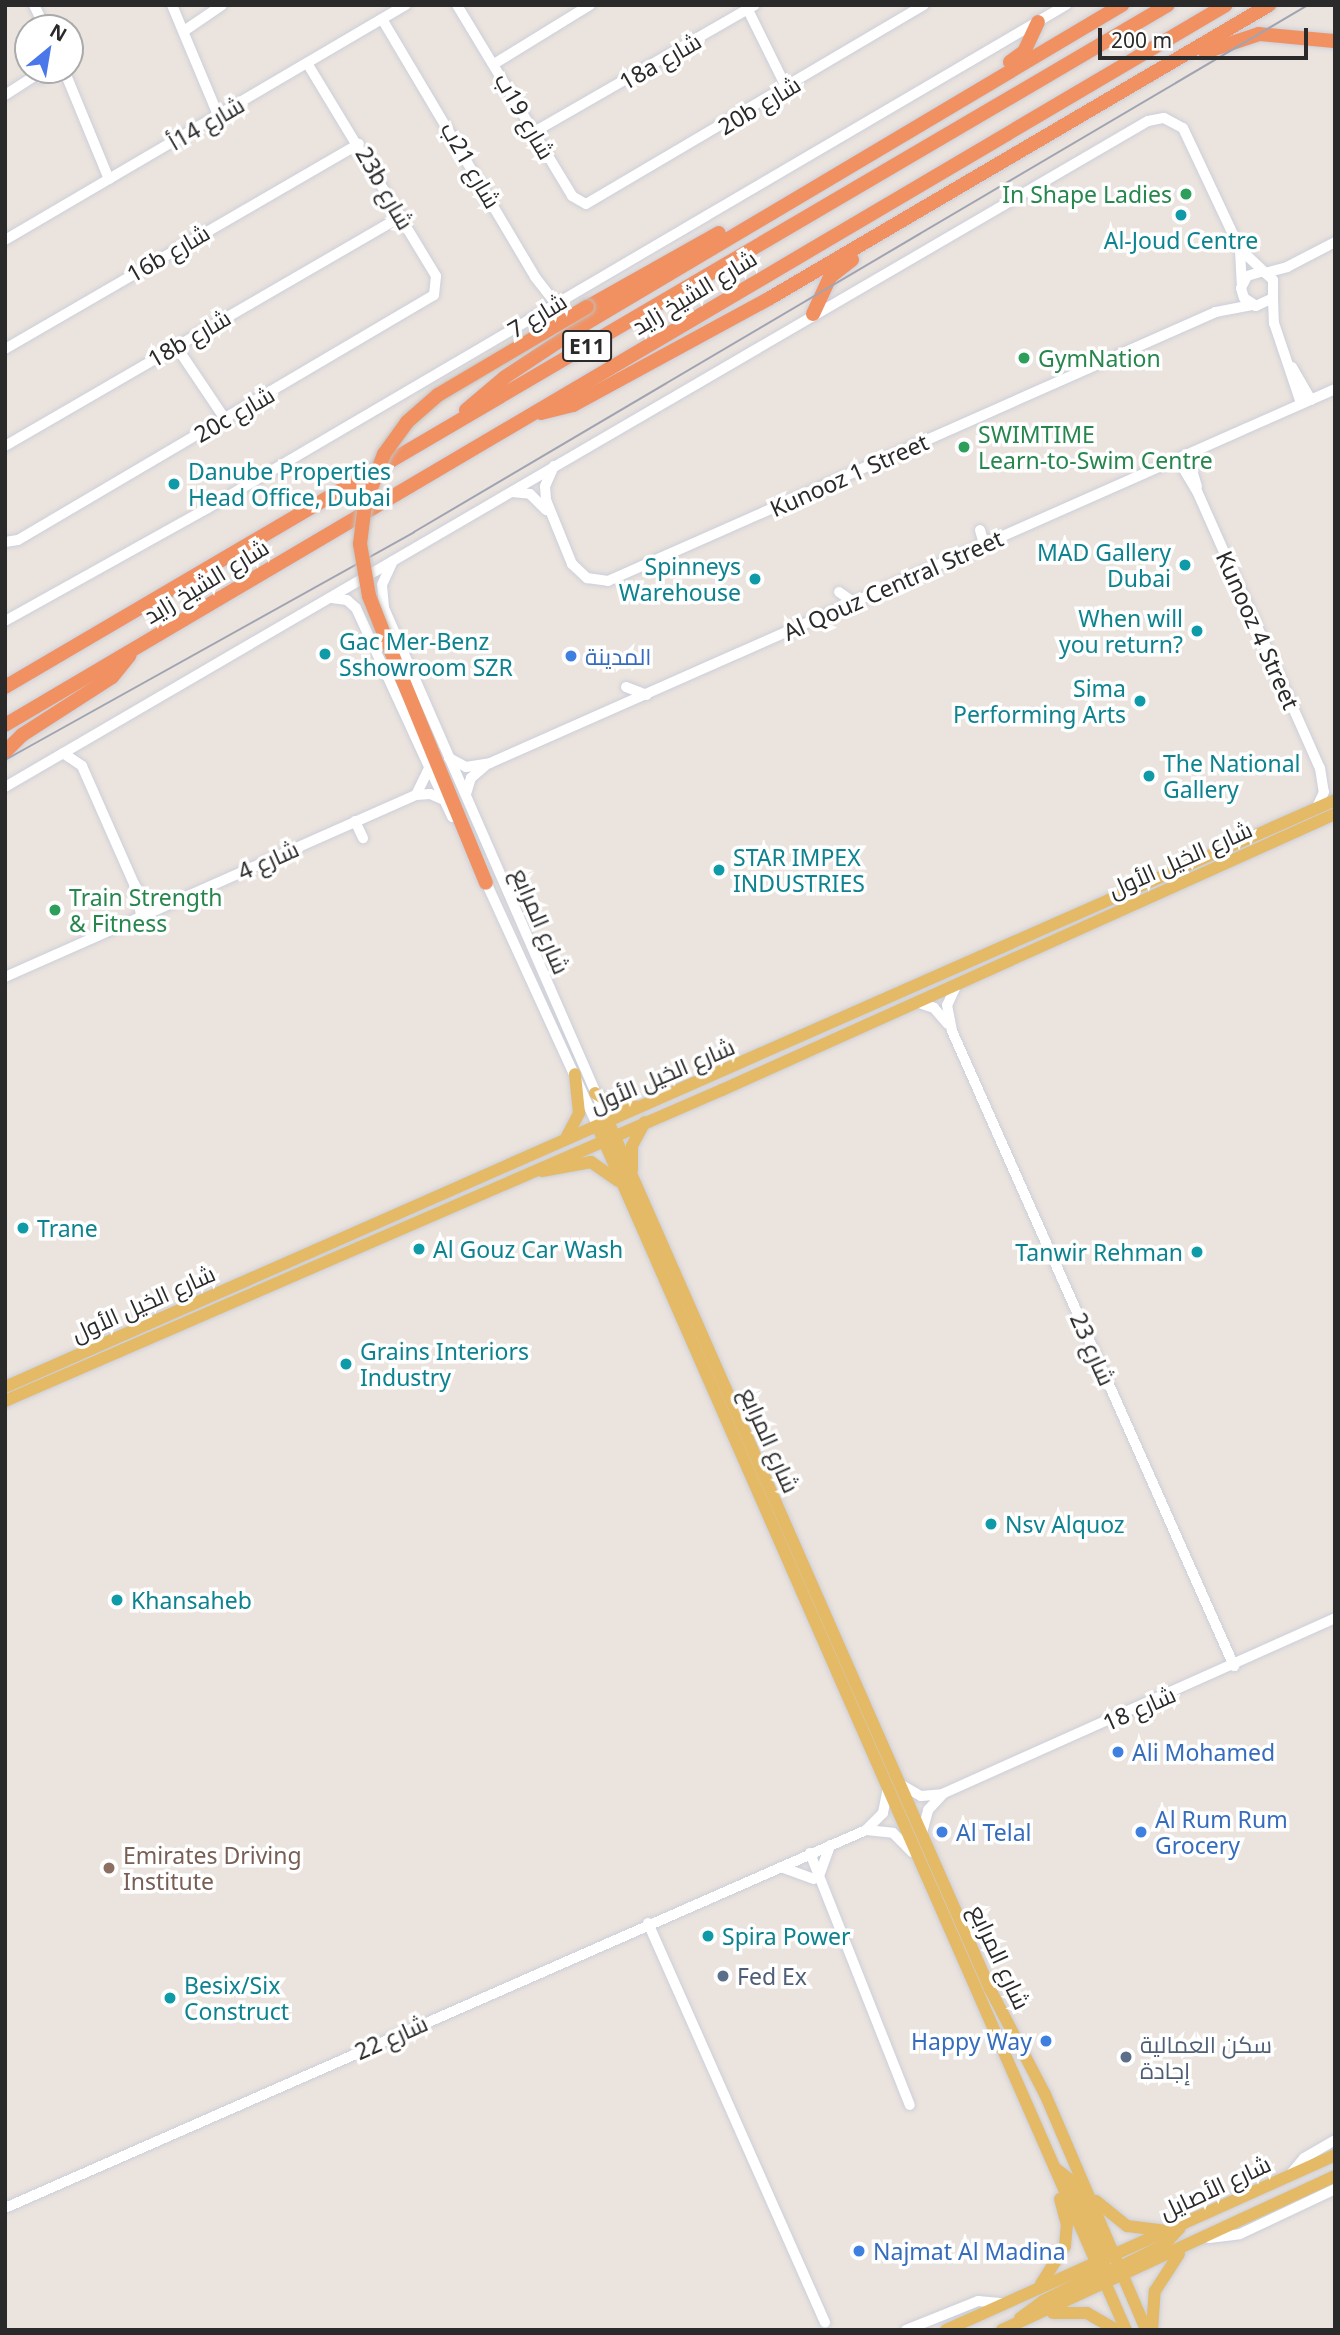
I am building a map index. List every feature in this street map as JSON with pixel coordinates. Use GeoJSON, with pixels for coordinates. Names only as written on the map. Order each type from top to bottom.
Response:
{"type":"FeatureCollection","features":[{"type":"Feature","properties":{"kind":"highway"},"geometry":{"type":"LineString","coordinates":[[453,424],[494,385],[538,354],[766,214],[1122,5]]}},
{"type":"Feature","properties":{"kind":"highway","name":"شارع الشيخ زايد"},"geometry":{"type":"LineString","coordinates":[[6,686],[1168,5]]}},
{"type":"Feature","properties":{"kind":"highway","name":"شارع الشيخ زايد"},"geometry":{"type":"LineString","coordinates":[[5,725],[1226,5]]}},
{"type":"Feature","properties":{"kind":"highway"},"geometry":{"type":"LineString","coordinates":[[536,412],[573,405],[922,209],[1269,5]]}},
{"type":"Feature","properties":{"kind":"highway"},"geometry":{"type":"LineString","coordinates":[[971,95],[1024,52],[1038,22]]}},
{"type":"Feature","properties":{"kind":"highway"},"geometry":{"type":"LineString","coordinates":[[1128,90],[1247,36],[1286,33],[1335,41]]}},
{"type":"Feature","properties":{"kind":"highway"},"geometry":{"type":"LineString","coordinates":[[813,314],[835,272],[922,209]]}},
{"type":"Feature","properties":{"kind":"highway"},"geometry":{"type":"LineString","coordinates":[[486,883],[369,596],[360,544],[368,491],[384,454],[407,422],[438,395],[700,243],[766,214]]}},
{"type":"Feature","properties":{"kind":"highway"},"geometry":{"type":"LineString","coordinates":[[5,752],[22,735],[112,677],[134,650]]}},
{"type":"Feature","properties":{"kind":"main road","name":"شارع الخيل الأول"},"geometry":{"type":"LineString","coordinates":[[5,1387],[1335,800]]}},
{"type":"Feature","properties":{"kind":"main road","name":"شارع الخيل الأول"},"geometry":{"type":"LineString","coordinates":[[5,1401],[645,1122],[1335,814]]}},
{"type":"Feature","properties":{"kind":"main road"},"geometry":{"type":"LineString","coordinates":[[565,1139],[579,1113],[575,1074]]}},
{"type":"Feature","properties":{"kind":"main road"},"geometry":{"type":"LineString","coordinates":[[595,1093],[612,1104],[643,1107]]}},
{"type":"Feature","properties":{"kind":"main road"},"geometry":{"type":"LineString","coordinates":[[632,1177],[632,1146],[645,1122]]}},
{"type":"Feature","properties":{"kind":"main road","name":"شارع المرابع"},"geometry":{"type":"LineString","coordinates":[[603,1123],[626,1190],[893,1785],[922,1834],[1086,2186],[1126,2330]]}},
{"type":"Feature","properties":{"kind":"main road","name":"شارع المرابع"},"geometry":{"type":"LineString","coordinates":[[609,1137],[632,1177],[893,1785],[923,1869],[1054,2168],[1146,2330]]}},
{"type":"Feature","properties":{"kind":"main road"},"geometry":{"type":"LineString","coordinates":[[531,1171],[591,1162],[608,1171],[626,1190]]}},
{"type":"Feature","properties":{"kind":"main road","name":"شارع الأصايل"},"geometry":{"type":"LineString","coordinates":[[1007,2328],[1177,2229],[1335,2155]]}},
{"type":"Feature","properties":{"kind":"main road"},"geometry":{"type":"LineString","coordinates":[[1033,2290],[1054,2270],[1066,2239],[1054,2168]]}},
{"type":"Feature","properties":{"kind":"main road","name":"شارع الأصايل"},"geometry":{"type":"LineString","coordinates":[[946,2330],[1033,2290],[1183,2250],[1335,2176]]}},
{"type":"Feature","properties":{"kind":"main road"},"geometry":{"type":"LineString","coordinates":[[1086,2186],[1103,2211],[1120,2224],[1141,2230],[1177,2229]]}},
{"type":"Feature","properties":{"kind":"main road"},"geometry":{"type":"LineString","coordinates":[[1152,2330],[1154,2291],[1183,2250]]}},
{"type":"Feature","properties":{"kind":"main road"},"geometry":{"type":"LineString","coordinates":[[1110,2270],[1137,2330]]}},
{"type":"Feature","properties":{"kind":"main road"},"geometry":{"type":"LineString","coordinates":[[1007,2328],[1071,2311],[1095,2315],[1117,2330]]}},
{"type":"Feature","properties":{"kind":"street"},"geometry":{"type":"LineString","coordinates":[[172,5],[221,114]]}},
{"type":"Feature","properties":{"kind":"street","name":"شارع 14أ"},"geometry":{"type":"LineString","coordinates":[[5,240],[406,5]]}},
{"type":"Feature","properties":{"kind":"street"},"geometry":{"type":"LineString","coordinates":[[493,62],[590,5]]}},
{"type":"Feature","properties":{"kind":"street","name":"20b شارع"},"geometry":{"type":"LineString","coordinates":[[594,203],[924,5]]}},
{"type":"Feature","properties":{"kind":"street","name":"شارع 7"},"geometry":{"type":"LineString","coordinates":[[5,621],[556,304],[1066,5]]}},
{"type":"Feature","properties":{"kind":"street"},"geometry":{"type":"LineString","coordinates":[[182,28],[219,7]]}},
{"type":"Feature","properties":{"kind":"street","name":"شارع 19ب"},"geometry":{"type":"LineString","coordinates":[[460,9],[575,200],[594,203]]}},
{"type":"Feature","properties":{"kind":"street"},"geometry":{"type":"LineString","coordinates":[[748,9],[773,60],[791,87]]}},
{"type":"Feature","properties":{"kind":"street","name":"18a شارع"},"geometry":{"type":"LineString","coordinates":[[535,134],[748,9]]}},
{"type":"Feature","properties":{"kind":"street","name":"شارع 21ب"},"geometry":{"type":"LineString","coordinates":[[384,18],[536,277],[556,304]]}},
{"type":"Feature","properties":{"kind":"street","name":"23b شارع"},"geometry":{"type":"LineString","coordinates":[[310,62],[437,279]]}},
{"type":"Feature","properties":{"kind":"street"},"geometry":{"type":"LineString","coordinates":[[70,84],[112,178]]}},
{"type":"Feature","properties":{"kind":"street"},"geometry":{"type":"LineString","coordinates":[[5,95],[23,85]]}},
{"type":"Feature","properties":{"kind":"street"},"geometry":{"type":"LineString","coordinates":[[5,787],[1148,121],[1173,121],[1185,131],[1240,249],[1273,280],[1276,328],[1306,401]]}},
{"type":"Feature","properties":{"kind":"street","name":"16b شارع"},"geometry":{"type":"LineString","coordinates":[[5,349],[358,142]]}},
{"type":"Feature","properties":{"kind":"street","name":"18b شارع"},"geometry":{"type":"LineString","coordinates":[[5,446],[400,214]]}},
{"type":"Feature","properties":{"kind":"street"},"geometry":{"type":"LineString","coordinates":[[1241,285],[1251,273],[1294,264],[1335,242]]}},
{"type":"Feature","properties":{"kind":"street"},"geometry":{"type":"LineString","coordinates":[[1240,249],[1244,299],[1276,328]]}},
{"type":"Feature","properties":{"kind":"street"},"geometry":{"type":"LineString","coordinates":[[1254,306],[1275,294],[1294,264]]}},
{"type":"Feature","properties":{"kind":"street","name":"شارع 21ب"},"geometry":{"type":"LineString","coordinates":[[536,277],[546,309]]}},
{"type":"Feature","properties":{"kind":"street","name":"20c شارع"},"geometry":{"type":"LineString","coordinates":[[5,542],[18,540],[431,298],[437,279]]}},
{"type":"Feature","properties":{"kind":"street","name":"Kunooz 1 Street"},"geometry":{"type":"LineString","coordinates":[[1216,312],[1241,285]]}},
{"type":"Feature","properties":{"kind":"street","name":"Kunooz 1 Street"},"geometry":{"type":"LineString","coordinates":[[554,466],[545,486],[551,516],[575,569],[592,580],[608,581],[1216,312],[1254,306]]}},
{"type":"Feature","properties":{"kind":"street"},"geometry":{"type":"LineString","coordinates":[[178,344],[222,420]]}},
{"type":"Feature","properties":{"kind":"street","name":"Al Qouz Central Street"},"geometry":{"type":"LineString","coordinates":[[449,758],[466,767],[490,763],[1335,389]]}},
{"type":"Feature","properties":{"kind":"street","name":"Kunooz 4 Street"},"geometry":{"type":"LineString","coordinates":[[1182,456],[1320,768],[1324,792],[1315,809]]}},
{"type":"Feature","properties":{"kind":"street","name":"Kunooz 1 Street"},"geometry":{"type":"LineString","coordinates":[[506,494],[530,494],[551,516]]}},
{"type":"Feature","properties":{"kind":"street"},"geometry":{"type":"LineString","coordinates":[[979,530],[984,544]]}},
{"type":"Feature","properties":{"kind":"street","name":"شارع المرابع"},"geometry":{"type":"LineString","coordinates":[[393,561],[382,585],[384,608],[595,1093],[603,1123]]}},
{"type":"Feature","properties":{"kind":"street"},"geometry":{"type":"LineString","coordinates":[[839,592],[855,603]]}},
{"type":"Feature","properties":{"kind":"street"},"geometry":{"type":"LineString","coordinates":[[328,598],[347,600],[358,612],[370,600],[384,608]]}},
{"type":"Feature","properties":{"kind":"street","name":"شارع المرابع"},"geometry":{"type":"LineString","coordinates":[[358,612],[575,1074],[603,1123]]}},
{"type":"Feature","properties":{"kind":"street"},"geometry":{"type":"LineString","coordinates":[[626,687],[647,695]]}},
{"type":"Feature","properties":{"kind":"street"},"geometry":{"type":"LineString","coordinates":[[82,766],[86,740]]}},
{"type":"Feature","properties":{"kind":"street"},"geometry":{"type":"LineString","coordinates":[[63,753],[82,766],[146,914]]}},
{"type":"Feature","properties":{"kind":"street","name":"Al Qouz Central Street"},"geometry":{"type":"LineString","coordinates":[[467,801],[468,783],[490,763]]}},
{"type":"Feature","properties":{"kind":"street"},"geometry":{"type":"LineString","coordinates":[[429,768],[416,795],[430,794],[444,800]]}},
{"type":"Feature","properties":{"kind":"street","name":"Kunooz 4 Street"},"geometry":{"type":"LineString","coordinates":[[1320,768],[1335,785]]}},
{"type":"Feature","properties":{"kind":"street","name":"شارع 4"},"geometry":{"type":"LineString","coordinates":[[5,976],[416,795]]}},
{"type":"Feature","properties":{"kind":"street"},"geometry":{"type":"LineString","coordinates":[[355,821],[363,838]]}},
{"type":"Feature","properties":{"kind":"street","name":"شارع 23"},"geometry":{"type":"LineString","coordinates":[[959,980],[947,1005],[953,1031],[1234,1666]]}},
{"type":"Feature","properties":{"kind":"street","name":"شارع 23"},"geometry":{"type":"LineString","coordinates":[[912,1002],[938,1010],[953,1031]]}},
{"type":"Feature","properties":{"kind":"street","name":"شارع 18"},"geometry":{"type":"LineString","coordinates":[[942,1794],[1234,1666],[1335,1618]]}},
{"type":"Feature","properties":{"kind":"street"},"geometry":{"type":"LineString","coordinates":[[866,1830],[885,1809],[893,1785],[921,1796],[942,1794]]}},
{"type":"Feature","properties":{"kind":"street"},"geometry":{"type":"LineString","coordinates":[[922,1834],[928,1810],[942,1794]]}},
{"type":"Feature","properties":{"kind":"street"},"geometry":{"type":"LineString","coordinates":[[866,1830],[897,1835],[923,1869]]}},
{"type":"Feature","properties":{"kind":"street","name":"شارع 22"},"geometry":{"type":"LineString","coordinates":[[5,2208],[648,1923],[866,1830]]}},
{"type":"Feature","properties":{"kind":"street"},"geometry":{"type":"LineString","coordinates":[[816,1878],[831,1845]]}},
{"type":"Feature","properties":{"kind":"street"},"geometry":{"type":"LineString","coordinates":[[807,1855],[910,2105]]}},
{"type":"Feature","properties":{"kind":"street"},"geometry":{"type":"LineString","coordinates":[[777,1867],[800,1870],[816,1878]]}},
{"type":"Feature","properties":{"kind":"street"},"geometry":{"type":"LineString","coordinates":[[648,1923],[825,2323]]}},
{"type":"Feature","properties":{"kind":"street"},"geometry":{"type":"LineString","coordinates":[[1289,2176],[1304,2158],[1335,2140]]}},
{"type":"Feature","properties":{"kind":"street"},"geometry":{"type":"LineString","coordinates":[[1209,2238],[1240,2234],[1335,2189]]}},
{"type":"Feature","properties":{"kind":"street"},"geometry":{"type":"LineString","coordinates":[[906,2330],[978,2301],[1003,2304]]}},
{"type":"Feature","properties":{"kind":"railway"},"geometry":{"type":"LineString","coordinates":[[5,760],[414,532],[1308,5]]}},
{"type":"Feature","properties":{"kind":"place","name":"In Shape Ladies"},"geometry":{"type":"Point","coordinates":[1186,194]}},
{"type":"Feature","properties":{"kind":"place","name":"Al-Joud Centre"},"geometry":{"type":"Point","coordinates":[1181,215]}},
{"type":"Feature","properties":{"kind":"place","name":"GymNation"},"geometry":{"type":"Point","coordinates":[1024,358]}},
{"type":"Feature","properties":{"kind":"place","name":"SWIMTIME Learn-to-Swim Centre"},"geometry":{"type":"Point","coordinates":[964,447]}},
{"type":"Feature","properties":{"kind":"place","name":"Danube Properties Head Office, Dubai"},"geometry":{"type":"Point","coordinates":[174,484]}},
{"type":"Feature","properties":{"kind":"place","name":"MAD Gallery Dubai"},"geometry":{"type":"Point","coordinates":[1185,565]}},
{"type":"Feature","properties":{"kind":"place","name":"Spinneys Warehouse"},"geometry":{"type":"Point","coordinates":[755,579]}},
{"type":"Feature","properties":{"kind":"place","name":"When will you return?"},"geometry":{"type":"Point","coordinates":[1197,631]}},
{"type":"Feature","properties":{"kind":"place","name":"Gac Mer-Benz Sshowroom SZR"},"geometry":{"type":"Point","coordinates":[325,654]}},
{"type":"Feature","properties":{"kind":"place","name":"المدينة"},"geometry":{"type":"Point","coordinates":[571,656]}},
{"type":"Feature","properties":{"kind":"place","name":"Sima Performing Arts"},"geometry":{"type":"Point","coordinates":[1140,701]}},
{"type":"Feature","properties":{"kind":"place","name":"The National Gallery"},"geometry":{"type":"Point","coordinates":[1149,776]}},
{"type":"Feature","properties":{"kind":"place","name":"STAR IMPEX INDUSTRIES"},"geometry":{"type":"Point","coordinates":[719,870]}},
{"type":"Feature","properties":{"kind":"place","name":"Train Strength & Fitness"},"geometry":{"type":"Point","coordinates":[55,910]}},
{"type":"Feature","properties":{"kind":"place","name":"Trane"},"geometry":{"type":"Point","coordinates":[23,1228]}},
{"type":"Feature","properties":{"kind":"place","name":"Al Gouz Car Wash"},"geometry":{"type":"Point","coordinates":[419,1249]}},
{"type":"Feature","properties":{"kind":"place","name":"Tanwir Rehman"},"geometry":{"type":"Point","coordinates":[1197,1252]}},
{"type":"Feature","properties":{"kind":"place","name":"Grains Interiors Industry"},"geometry":{"type":"Point","coordinates":[346,1364]}},
{"type":"Feature","properties":{"kind":"place","name":"Nsv Alquoz"},"geometry":{"type":"Point","coordinates":[991,1524]}},
{"type":"Feature","properties":{"kind":"place","name":"Khansaheb"},"geometry":{"type":"Point","coordinates":[117,1600]}},
{"type":"Feature","properties":{"kind":"place","name":"Ali Mohamed"},"geometry":{"type":"Point","coordinates":[1118,1752]}},
{"type":"Feature","properties":{"kind":"place","name":"Al Telal"},"geometry":{"type":"Point","coordinates":[942,1832]}},
{"type":"Feature","properties":{"kind":"place","name":"Al Rum Rum Grocery"},"geometry":{"type":"Point","coordinates":[1141,1832]}},
{"type":"Feature","properties":{"kind":"place","name":"Emirates Driving Institute"},"geometry":{"type":"Point","coordinates":[109,1868]}},
{"type":"Feature","properties":{"kind":"place","name":"Spira Power"},"geometry":{"type":"Point","coordinates":[708,1936]}},
{"type":"Feature","properties":{"kind":"place","name":"Fed Ex"},"geometry":{"type":"Point","coordinates":[723,1976]}},
{"type":"Feature","properties":{"kind":"place","name":"Besix/Six Construct"},"geometry":{"type":"Point","coordinates":[170,1998]}},
{"type":"Feature","properties":{"kind":"place","name":"Happy Way"},"geometry":{"type":"Point","coordinates":[1046,2041]}},
{"type":"Feature","properties":{"kind":"place","name":"سكن العمالية إجادة"},"geometry":{"type":"Point","coordinates":[1126,2057]}},
{"type":"Feature","properties":{"kind":"place","name":"Najmat Al Madina"},"geometry":{"type":"Point","coordinates":[859,2251]}}]}
